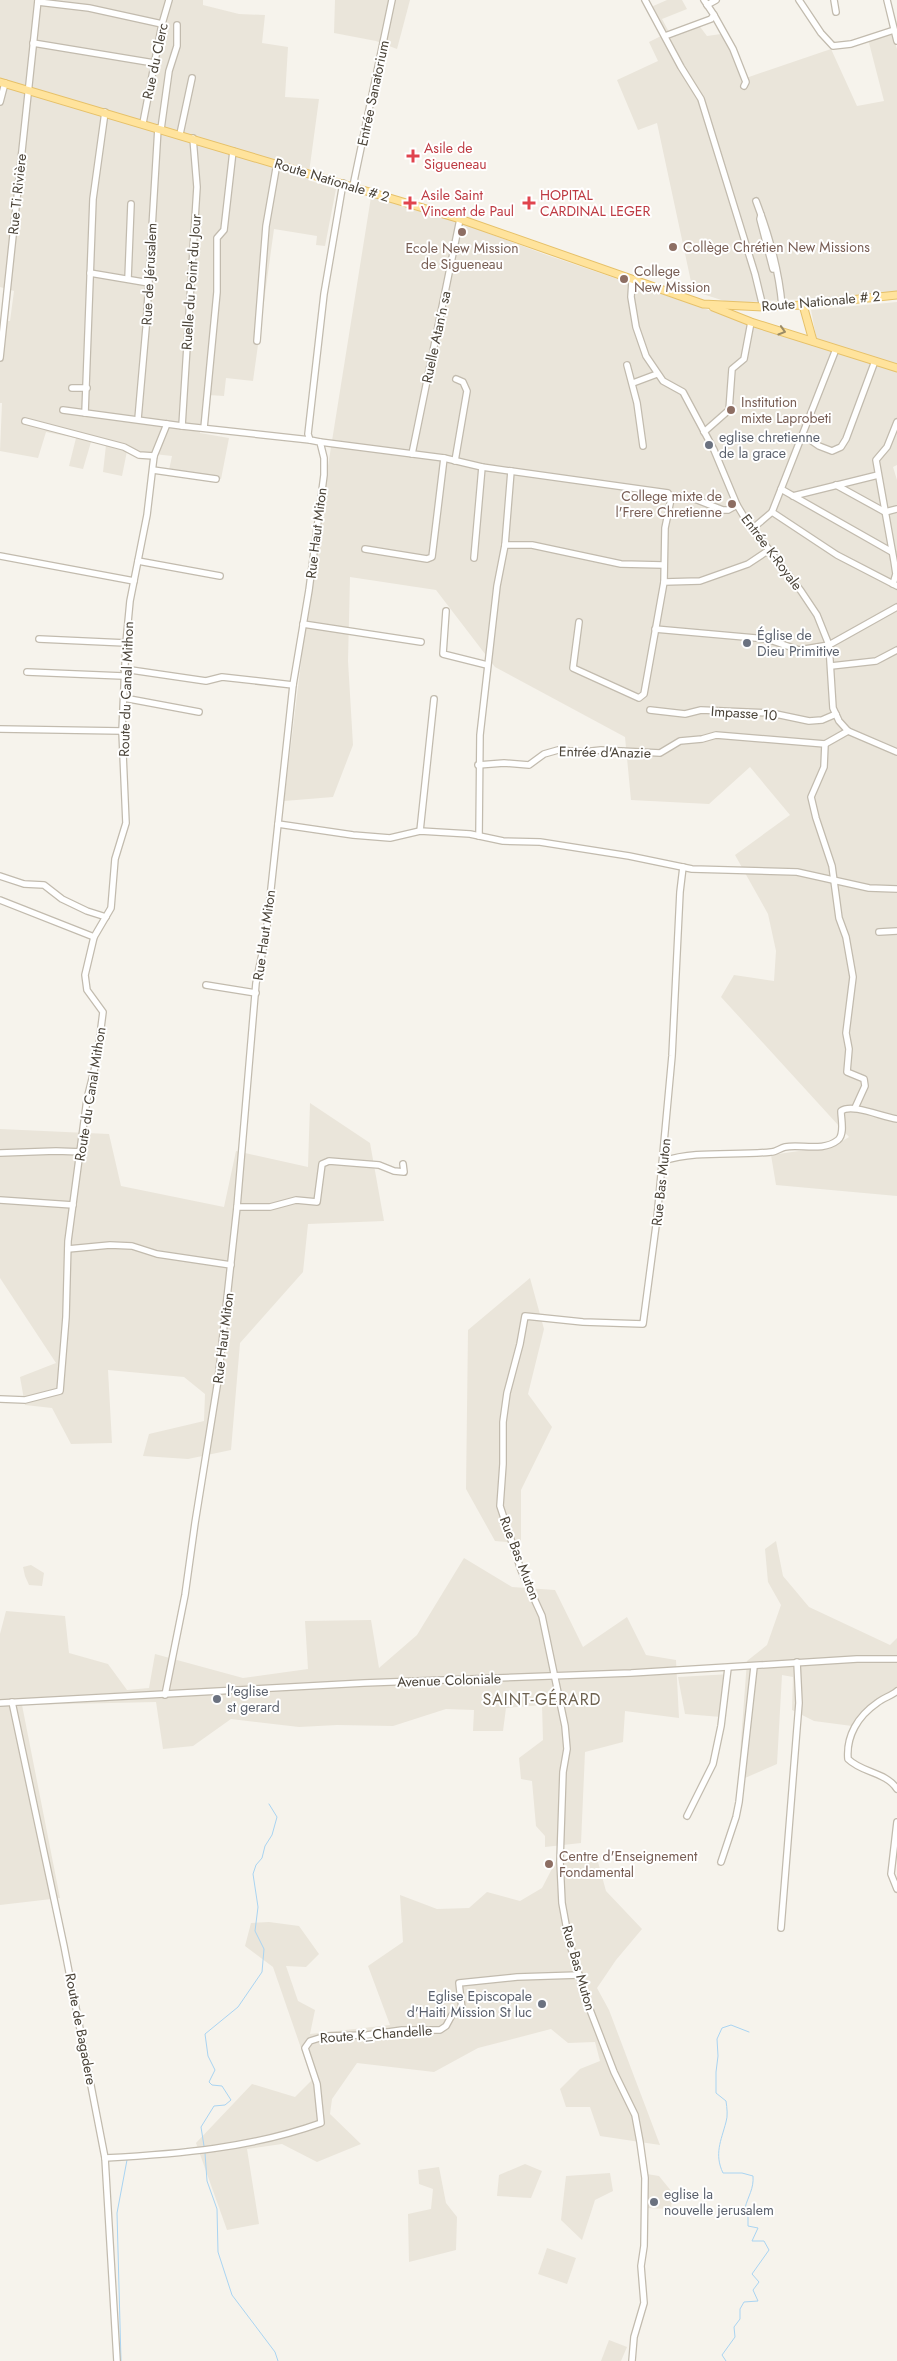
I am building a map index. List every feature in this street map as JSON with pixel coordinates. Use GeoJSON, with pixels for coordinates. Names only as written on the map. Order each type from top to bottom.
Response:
{"type":"FeatureCollection","features":[{"type":"Feature","properties":{"kind":"main road","name":"Route Nationale # 2"},"geometry":{"type":"LineString","coordinates":[[3,82],[460,219],[632,281],[703,304],[763,307],[803,305],[897,295]]}},
{"type":"Feature","properties":{"kind":"main road"},"geometry":{"type":"LineString","coordinates":[[703,304],[751,322],[897,368]]}},
{"type":"Feature","properties":{"kind":"main road"},"geometry":{"type":"LineString","coordinates":[[803,305],[813,341]]}},
{"type":"Feature","properties":{"kind":"street","name":"Rue du Clerc"},"geometry":{"type":"LineString","coordinates":[[142,123],[162,24],[169,0]]}},
{"type":"Feature","properties":{"kind":"street","name":"Entrée Sanatorium"},"geometry":{"type":"LineString","coordinates":[[353,186],[392,0]]}},
{"type":"Feature","properties":{"kind":"street"},"geometry":{"type":"LineString","coordinates":[[645,0],[701,99],[755,274],[763,307]]}},
{"type":"Feature","properties":{"kind":"street"},"geometry":{"type":"LineString","coordinates":[[716,0],[706,3],[743,69],[746,82],[744,86]]}},
{"type":"Feature","properties":{"kind":"street"},"geometry":{"type":"LineString","coordinates":[[799,0],[821,33],[833,46],[851,44],[894,30]]}},
{"type":"Feature","properties":{"kind":"street"},"geometry":{"type":"LineString","coordinates":[[834,0],[836,12]]}},
{"type":"Feature","properties":{"kind":"street"},"geometry":{"type":"LineString","coordinates":[[887,0],[897,41]]}},
{"type":"Feature","properties":{"kind":"street"},"geometry":{"type":"LineString","coordinates":[[38,1],[86,8],[162,24]]}},
{"type":"Feature","properties":{"kind":"street","name":"Rue Ti Rivière"},"geometry":{"type":"LineString","coordinates":[[0,358],[2,325],[38,1]]}},
{"type":"Feature","properties":{"kind":"street"},"geometry":{"type":"LineString","coordinates":[[665,36],[711,19],[714,15]]}},
{"type":"Feature","properties":{"kind":"street","name":"Rue de Jérusalem"},"geometry":{"type":"LineString","coordinates":[[138,419],[160,128],[170,71],[177,46],[177,25]]}},
{"type":"Feature","properties":{"kind":"street"},"geometry":{"type":"LineString","coordinates":[[33,43],[154,63]]}},
{"type":"Feature","properties":{"kind":"street"},"geometry":{"type":"LineString","coordinates":[[180,134],[192,78]]}},
{"type":"Feature","properties":{"kind":"street"},"geometry":{"type":"LineString","coordinates":[[0,102],[3,82]]}},
{"type":"Feature","properties":{"kind":"street"},"geometry":{"type":"LineString","coordinates":[[86,413],[94,198],[105,112]]}},
{"type":"Feature","properties":{"kind":"street","name":"Ruelle du Point du Jour"},"geometry":{"type":"LineString","coordinates":[[182,426],[197,187],[192,138]]}},
{"type":"Feature","properties":{"kind":"street"},"geometry":{"type":"LineString","coordinates":[[204,428],[217,292],[217,238],[224,230],[233,151]]}},
{"type":"Feature","properties":{"kind":"street"},"geometry":{"type":"LineString","coordinates":[[257,341],[266,226],[277,163]]}},
{"type":"Feature","properties":{"kind":"street"},"geometry":{"type":"LineString","coordinates":[[310,440],[308,434],[324,294],[343,183]]}},
{"type":"Feature","properties":{"kind":"street"},"geometry":{"type":"LineString","coordinates":[[756,201],[762,215],[760,219],[781,294],[782,306]]}},
{"type":"Feature","properties":{"kind":"street"},"geometry":{"type":"LineString","coordinates":[[128,279],[131,204]]}},
{"type":"Feature","properties":{"kind":"street","name":"Ruelle Atan'n sa"},"geometry":{"type":"LineString","coordinates":[[412,454],[460,219]]}},
{"type":"Feature","properties":{"kind":"street"},"geometry":{"type":"LineString","coordinates":[[90,272],[149,283]]}},
{"type":"Feature","properties":{"kind":"street","name":"Entrée K-Royale"},"geometry":{"type":"LineString","coordinates":[[632,281],[631,297],[636,327],[646,356],[656,374],[670,386],[683,392],[725,474],[737,505],[816,615],[829,645],[832,666],[830,685],[836,714],[848,731]]}},
{"type":"Feature","properties":{"kind":"street"},"geometry":{"type":"LineString","coordinates":[[704,432],[729,410],[732,369],[744,359],[751,322]]}},
{"type":"Feature","properties":{"kind":"street"},"geometry":{"type":"LineString","coordinates":[[752,528],[772,512],[836,349]]}},
{"type":"Feature","properties":{"kind":"street"},"geometry":{"type":"LineString","coordinates":[[803,435],[819,446],[832,450],[841,447],[846,439],[875,361]]}},
{"type":"Feature","properties":{"kind":"street"},"geometry":{"type":"LineString","coordinates":[[627,365],[643,446]]}},
{"type":"Feature","properties":{"kind":"street"},"geometry":{"type":"LineString","coordinates":[[632,383],[656,374]]}},
{"type":"Feature","properties":{"kind":"street"},"geometry":{"type":"LineString","coordinates":[[455,461],[467,391],[463,382],[456,379]]}},
{"type":"Feature","properties":{"kind":"street"},"geometry":{"type":"LineString","coordinates":[[72,388],[87,388]]}},
{"type":"Feature","properties":{"kind":"street"},"geometry":{"type":"LineString","coordinates":[[63,410],[444,458],[482,467],[664,492],[670,496],[687,496],[723,510],[728,510],[737,505]]}},
{"type":"Feature","properties":{"kind":"street"},"geometry":{"type":"LineString","coordinates":[[24,421],[124,447],[139,455],[154,456]]}},
{"type":"Feature","properties":{"kind":"street"},"geometry":{"type":"LineString","coordinates":[[772,512],[838,555],[895,585],[896,574],[876,460],[887,448],[897,422]]}},
{"type":"Feature","properties":{"kind":"street","name":"Route du Canal Mithon"},"geometry":{"type":"LineString","coordinates":[[0,1399],[25,1400],[60,1391],[66,1317],[68,1249],[73,1204],[87,1099],[97,1059],[103,1012],[90,996],[84,980],[94,937],[111,908],[116,859],[126,823],[122,730],[126,643],[154,456],[167,424]]}},
{"type":"Feature","properties":{"kind":"street","name":"Rue Haut Miton"},"geometry":{"type":"LineString","coordinates":[[165,1695],[186,1595],[195,1522],[211,1428],[237,1207],[256,993],[266,935],[293,685],[324,475],[324,458],[320,442]]}},
{"type":"Feature","properties":{"kind":"street"},"geometry":{"type":"LineString","coordinates":[[365,549],[427,560],[432,557],[444,458]]}},
{"type":"Feature","properties":{"kind":"street"},"geometry":{"type":"LineString","coordinates":[[474,558],[482,467]]}},
{"type":"Feature","properties":{"kind":"street"},"geometry":{"type":"LineString","coordinates":[[153,470],[216,479]]}},
{"type":"Feature","properties":{"kind":"street"},"geometry":{"type":"LineString","coordinates":[[479,836],[478,765],[487,665],[497,586],[505,545],[511,471]]}},
{"type":"Feature","properties":{"kind":"street"},"geometry":{"type":"LineString","coordinates":[[793,496],[878,475]]}},
{"type":"Feature","properties":{"kind":"street"},"geometry":{"type":"LineString","coordinates":[[836,485],[885,512],[897,509]]}},
{"type":"Feature","properties":{"kind":"street"},"geometry":{"type":"LineString","coordinates":[[781,489],[892,552]]}},
{"type":"Feature","properties":{"kind":"street"},"geometry":{"type":"LineString","coordinates":[[579,622],[573,668],[639,698],[644,694],[664,582],[663,565],[670,496]]}},
{"type":"Feature","properties":{"kind":"street"},"geometry":{"type":"LineString","coordinates":[[505,545],[532,545],[621,564],[663,565]]}},
{"type":"Feature","properties":{"kind":"street"},"geometry":{"type":"LineString","coordinates":[[664,582],[700,582],[748,564],[770,550]]}},
{"type":"Feature","properties":{"kind":"street"},"geometry":{"type":"LineString","coordinates":[[0,556],[134,581]]}},
{"type":"Feature","properties":{"kind":"street"},"geometry":{"type":"LineString","coordinates":[[138,561],[220,576]]}},
{"type":"Feature","properties":{"kind":"street"},"geometry":{"type":"LineString","coordinates":[[656,629],[767,639],[799,650],[829,645],[897,607]]}},
{"type":"Feature","properties":{"kind":"street"},"geometry":{"type":"LineString","coordinates":[[446,611],[443,654],[487,665]]}},
{"type":"Feature","properties":{"kind":"street"},"geometry":{"type":"LineString","coordinates":[[303,624],[421,642]]}},
{"type":"Feature","properties":{"kind":"street"},"geometry":{"type":"LineString","coordinates":[[39,639],[126,643]]}},
{"type":"Feature","properties":{"kind":"street"},"geometry":{"type":"LineString","coordinates":[[832,666],[876,661],[897,650]]}},
{"type":"Feature","properties":{"kind":"street"},"geometry":{"type":"LineString","coordinates":[[27,672],[124,672],[206,681],[222,677],[293,685]]}},
{"type":"Feature","properties":{"kind":"street"},"geometry":{"type":"LineString","coordinates":[[124,698],[199,712]]}},
{"type":"Feature","properties":{"kind":"street"},"geometry":{"type":"LineString","coordinates":[[420,831],[434,699]]}},
{"type":"Feature","properties":{"kind":"street","name":"Impasse 10"},"geometry":{"type":"LineString","coordinates":[[650,710],[685,714],[701,710],[771,713],[809,721],[822,720],[836,714]]}},
{"type":"Feature","properties":{"kind":"street"},"geometry":{"type":"LineString","coordinates":[[0,729],[122,730]]}},
{"type":"Feature","properties":{"kind":"street"},"geometry":{"type":"LineString","coordinates":[[855,1108],[865,1086],[864,1079],[847,1072],[849,1049],[846,1032],[853,977],[846,937],[839,918],[832,866],[811,797],[824,767],[825,744],[848,731],[897,752]]}},
{"type":"Feature","properties":{"kind":"street","name":"Entrée d'Anazie"},"geometry":{"type":"LineString","coordinates":[[478,765],[504,763],[529,765],[544,754],[558,750],[660,753],[680,740],[702,739],[716,735],[825,744]]}},
{"type":"Feature","properties":{"kind":"street"},"geometry":{"type":"LineString","coordinates":[[278,824],[353,835],[390,838],[420,831],[479,836],[503,841],[540,842],[684,867],[797,872],[869,888],[897,889]]}},
{"type":"Feature","properties":{"kind":"street","name":"Rue Bas Muton"},"geometry":{"type":"LineString","coordinates":[[632,2361],[634,2338],[644,2302],[641,2266],[644,2246],[645,2178],[635,2115],[614,2072],[587,2002],[569,1942],[562,1903],[562,1816],[567,1749],[565,1726],[556,1675],[542,1616],[521,1570],[500,1506],[503,1464],[502,1422],[525,1316],[583,1322],[643,1324],[663,1161],[676,1009],[680,902],[684,867]]}},
{"type":"Feature","properties":{"kind":"street"},"geometry":{"type":"LineString","coordinates":[[0,876],[24,884],[44,885],[62,899],[87,911],[106,916]]}},
{"type":"Feature","properties":{"kind":"street"},"geometry":{"type":"LineString","coordinates":[[0,900],[94,937]]}},
{"type":"Feature","properties":{"kind":"street"},"geometry":{"type":"LineString","coordinates":[[879,932],[897,931]]}},
{"type":"Feature","properties":{"kind":"street"},"geometry":{"type":"LineString","coordinates":[[206,985],[256,993]]}},
{"type":"Feature","properties":{"kind":"street"},"geometry":{"type":"LineString","coordinates":[[663,1161],[681,1156],[770,1152],[784,1147],[804,1148],[830,1144],[838,1140],[842,1135],[840,1111],[845,1108],[855,1108],[877,1116],[897,1119]]}},
{"type":"Feature","properties":{"kind":"street"},"geometry":{"type":"LineString","coordinates":[[0,1153],[81,1152]]}},
{"type":"Feature","properties":{"kind":"street"},"geometry":{"type":"LineString","coordinates":[[237,1207],[270,1207],[296,1200],[317,1202],[322,1164],[329,1161],[379,1166],[404,1172],[403,1164]]}},
{"type":"Feature","properties":{"kind":"street"},"geometry":{"type":"LineString","coordinates":[[0,1200],[73,1204]]}},
{"type":"Feature","properties":{"kind":"street"},"geometry":{"type":"LineString","coordinates":[[68,1249],[116,1245],[132,1246],[157,1254],[231,1265]]}},
{"type":"Feature","properties":{"kind":"street","name":"Avenue Coloniale"},"geometry":{"type":"LineString","coordinates":[[0,1703],[364,1683],[728,1668],[857,1659],[897,1659]]}},
{"type":"Feature","properties":{"kind":"street"},"geometry":{"type":"LineString","coordinates":[[781,1928],[799,1703],[797,1662]]}},
{"type":"Feature","properties":{"kind":"street"},"geometry":{"type":"LineString","coordinates":[[721,1862],[739,1802],[754,1666]]}},
{"type":"Feature","properties":{"kind":"street"},"geometry":{"type":"LineString","coordinates":[[687,1816],[713,1764],[721,1726],[728,1668]]}},
{"type":"Feature","properties":{"kind":"street"},"geometry":{"type":"LineString","coordinates":[[897,1691],[876,1703],[864,1715],[852,1729],[847,1747],[848,1759],[856,1767],[887,1779],[897,1790]]}},
{"type":"Feature","properties":{"kind":"street","name":"Route de Bagadere"},"geometry":{"type":"LineString","coordinates":[[12,1702],[64,1946],[106,2158],[117,2361]]}},
{"type":"Feature","properties":{"kind":"street"},"geometry":{"type":"LineString","coordinates":[[897,1822],[891,1874],[897,1890]]}},
{"type":"Feature","properties":{"kind":"street","name":"Route K_Chandelle"},"geometry":{"type":"LineString","coordinates":[[106,2158],[203,2151],[286,2135],[321,2123],[317,2084],[305,2048],[306,2044],[315,2038],[367,2035],[402,2030],[440,2030],[446,2026],[452,2015],[462,2008],[460,1983],[518,1977],[579,1975]]}},
{"type":"Feature","properties":{"kind":"shaded area"},"geometry":{"type":"Polygon","coordinates":[[[0,0],[203,0],[203,5],[239,14],[265,15],[262,43],[288,47],[285,97],[319,99],[308,180],[336,189],[325,246],[316,245],[317,236],[274,229],[253,381],[226,378],[224,396],[208,395],[200,433],[229,438],[221,479],[169,470],[172,456],[127,451],[122,476],[103,472],[106,445],[91,442],[83,469],[69,466],[76,438],[46,432],[38,458],[0,451],[2,403],[0,403],[0,320],[10,321],[14,291],[0,287],[0,0]]]}},
{"type":"Feature","properties":{"kind":"shaded area"},"geometry":{"type":"Polygon","coordinates":[[[335,0],[410,0],[397,49],[376,41],[334,33],[335,0]]]}},
{"type":"Feature","properties":{"kind":"shaded area"},"geometry":{"type":"Polygon","coordinates":[[[667,0],[682,0],[687,9],[662,19],[669,32],[698,24],[707,36],[721,34],[746,78],[831,49],[857,106],[884,101],[868,39],[891,30],[897,49],[897,294],[731,303],[693,291],[657,123],[638,130],[617,80],[658,61],[649,42],[663,35],[651,7],[667,0]]]}},
{"type":"Feature","properties":{"kind":"shaded area"},"geometry":{"type":"Polygon","coordinates":[[[371,197],[458,222],[544,254],[818,347],[811,310],[897,302],[897,465],[893,467],[897,480],[897,1196],[776,1185],[771,1155],[834,1146],[849,1137],[721,997],[734,975],[774,981],[776,951],[768,914],[735,855],[790,815],[750,767],[709,804],[631,800],[625,737],[495,667],[436,590],[350,577],[348,661],[353,745],[333,797],[284,801],[316,541],[371,197]]]}},
{"type":"Feature","properties":{"kind":"shaded area"},"geometry":{"type":"Polygon","coordinates":[[[310,1103],[370,1143],[384,1221],[308,1224],[303,1272],[240,1343],[231,1450],[188,1459],[143,1456],[149,1434],[204,1421],[205,1394],[184,1377],[108,1370],[112,1443],[71,1444],[52,1408],[25,1405],[20,1377],[56,1363],[0,1278],[0,1129],[109,1134],[121,1186],[224,1207],[236,1151],[308,1167],[310,1103]]]}},
{"type":"Feature","properties":{"kind":"shaded area"},"geometry":{"type":"Polygon","coordinates":[[[530,1278],[544,1329],[528,1394],[552,1427],[521,1490],[521,1543],[495,1541],[466,1489],[468,1330],[530,1278]]]}},
{"type":"Feature","properties":{"kind":"shaded area"},"geometry":{"type":"Polygon","coordinates":[[[776,1541],[783,1576],[809,1607],[890,1645],[897,1638],[897,1691],[882,1695],[852,1726],[814,1721],[792,1710],[793,1677],[782,1675],[777,1764],[738,1781],[747,1661],[767,1645],[781,1605],[768,1582],[765,1549],[776,1541]]]}},
{"type":"Feature","properties":{"kind":"shaded area"},"geometry":{"type":"Polygon","coordinates":[[[464,1558],[512,1587],[555,1590],[583,1647],[627,1617],[646,1655],[676,1660],[679,1718],[625,1711],[623,1742],[585,1752],[581,1843],[545,1847],[545,1836],[536,1826],[532,1781],[521,1779],[519,1758],[543,1740],[542,1705],[506,1708],[503,1731],[473,1731],[474,1710],[446,1709],[393,1726],[337,1725],[299,1727],[231,1719],[193,1746],[163,1749],[156,1702],[22,1705],[60,1898],[0,1905],[0,1634],[6,1611],[65,1616],[69,1653],[108,1664],[127,1690],[149,1688],[155,1654],[243,1678],[308,1669],[305,1621],[371,1620],[379,1668],[417,1635],[464,1558]]]}},
{"type":"Feature","properties":{"kind":"shaded area"},"geometry":{"type":"Polygon","coordinates":[[[31,1565],[44,1573],[42,1586],[29,1585],[23,1567],[31,1565]]]}},
{"type":"Feature","properties":{"kind":"shaded area"},"geometry":{"type":"Polygon","coordinates":[[[731,1674],[721,1717],[685,1714],[678,1677],[731,1674]]]}},
{"type":"Feature","properties":{"kind":"shaded area"},"geometry":{"type":"Polygon","coordinates":[[[556,1861],[598,1862],[606,1891],[642,1929],[616,1960],[597,1988],[609,2010],[660,2145],[600,2136],[590,2107],[566,2107],[560,2089],[580,2069],[600,2061],[595,2042],[568,2043],[551,2029],[478,2048],[434,2072],[357,2063],[332,2099],[330,2114],[361,2144],[317,2162],[282,2144],[247,2149],[259,2224],[227,2230],[196,2143],[252,2084],[295,2097],[312,2080],[273,1967],[245,1946],[251,1923],[269,1922],[299,1926],[319,1954],[306,1967],[286,1966],[298,2001],[315,2010],[310,2034],[390,2025],[368,1966],[403,1942],[400,1895],[437,1909],[469,1908],[487,1892],[520,1901],[542,1888],[556,1861]]]}},
{"type":"Feature","properties":{"kind":"shaded area"},"geometry":{"type":"Polygon","coordinates":[[[525,2164],[542,2171],[531,2198],[497,2196],[499,2175],[525,2164]]]}},
{"type":"Feature","properties":{"kind":"shaded area"},"geometry":{"type":"Polygon","coordinates":[[[439,2167],[446,2203],[457,2217],[456,2250],[409,2262],[408,2214],[431,2209],[433,2189],[419,2184],[418,2170],[439,2167]]]}},
{"type":"Feature","properties":{"kind":"shaded area"},"geometry":{"type":"Polygon","coordinates":[[[610,2173],[613,2191],[595,2200],[582,2240],[561,2220],[566,2176],[610,2173]]]}},
{"type":"Feature","properties":{"kind":"shaded area"},"geometry":{"type":"Polygon","coordinates":[[[647,2174],[659,2176],[672,2192],[671,2209],[646,2208],[647,2174]]]}},
{"type":"Feature","properties":{"kind":"shaded area"},"geometry":{"type":"Polygon","coordinates":[[[547,2248],[576,2258],[567,2284],[538,2274],[547,2248]]]}},
{"type":"Feature","properties":{"kind":"shaded area"},"geometry":{"type":"Polygon","coordinates":[[[609,2340],[627,2347],[621,2361],[601,2361],[609,2340]]]}},
{"type":"Feature","properties":{"kind":"waterway"},"geometry":{"type":"LineString","coordinates":[[204,2146],[201,2127],[214,2106],[225,2105],[231,2100],[222,2086],[212,2085],[209,2082],[215,2070],[208,2056],[205,2034],[238,2007],[262,1972],[264,1949],[255,1931],[258,1907],[253,1874],[272,1835],[277,1817],[269,1804]]}},
{"type":"Feature","properties":{"kind":"waterway"},"geometry":{"type":"LineString","coordinates":[[726,2361],[722,2355],[735,2337],[734,2327],[740,2319],[740,2309],[744,2302],[758,2301],[753,2290],[759,2282],[752,2274],[769,2250],[764,2241],[752,2241],[758,2228],[748,2226],[748,2215],[745,2208],[752,2189],[753,2176],[742,2173],[723,2173],[719,2160],[719,2148],[727,2120],[727,2112],[726,2101],[716,2093],[717,2039],[722,2028],[731,2025],[749,2032]]}},
{"type":"Feature","properties":{"kind":"waterway"},"geometry":{"type":"LineString","coordinates":[[205,2153],[207,2181],[217,2209],[218,2252],[232,2295],[275,2352],[278,2361]]}},
{"type":"Feature","properties":{"kind":"waterway"},"geometry":{"type":"LineString","coordinates":[[121,2361],[117,2213],[127,2160]]}},
{"type":"Feature","properties":{"kind":"place","name":"Asile de Sigueneau"},"geometry":{"type":"Point","coordinates":[413,156]}},
{"type":"Feature","properties":{"kind":"place","name":"Asile Saint Vincent de Paul"},"geometry":{"type":"Point","coordinates":[410,203]}},
{"type":"Feature","properties":{"kind":"place","name":"HOPITAL CARDINAL LEGER"},"geometry":{"type":"Point","coordinates":[529,203]}},
{"type":"Feature","properties":{"kind":"place","name":"Ecole New Mission de Sigueneau"},"geometry":{"type":"Point","coordinates":[462,232]}},
{"type":"Feature","properties":{"kind":"place","name":"Collège Chrétien New Missions"},"geometry":{"type":"Point","coordinates":[673,247]}},
{"type":"Feature","properties":{"kind":"place","name":"College New Mission"},"geometry":{"type":"Point","coordinates":[624,279]}},
{"type":"Feature","properties":{"kind":"place","name":"Institution mixte Laprobeti"},"geometry":{"type":"Point","coordinates":[731,410]}},
{"type":"Feature","properties":{"kind":"place","name":"eglise chretienne de la grace"},"geometry":{"type":"Point","coordinates":[709,445]}},
{"type":"Feature","properties":{"kind":"place","name":"College mixte de l'Frere Chretienne"},"geometry":{"type":"Point","coordinates":[732,504]}},
{"type":"Feature","properties":{"kind":"place","name":"Église de Dieu Primitive"},"geometry":{"type":"Point","coordinates":[747,643]}},
{"type":"Feature","properties":{"kind":"place","name":"l'eglise st gerard"},"geometry":{"type":"Point","coordinates":[217,1699]}},
{"type":"Feature","properties":{"kind":"place","name":"Centre d'Enseignement Fondamental"},"geometry":{"type":"Point","coordinates":[549,1864]}},
{"type":"Feature","properties":{"kind":"place","name":"Eglise Episcopale d'Haiti Mission St luc"},"geometry":{"type":"Point","coordinates":[542,2004]}},
{"type":"Feature","properties":{"kind":"place","name":"eglise la nouvelle jerusalem"},"geometry":{"type":"Point","coordinates":[654,2202]}},
{"type":"Feature","properties":{"kind":"district","name":"SAINT-GÉRARD"},"geometry":{"type":"Point","coordinates":[542,1699]}}]}
